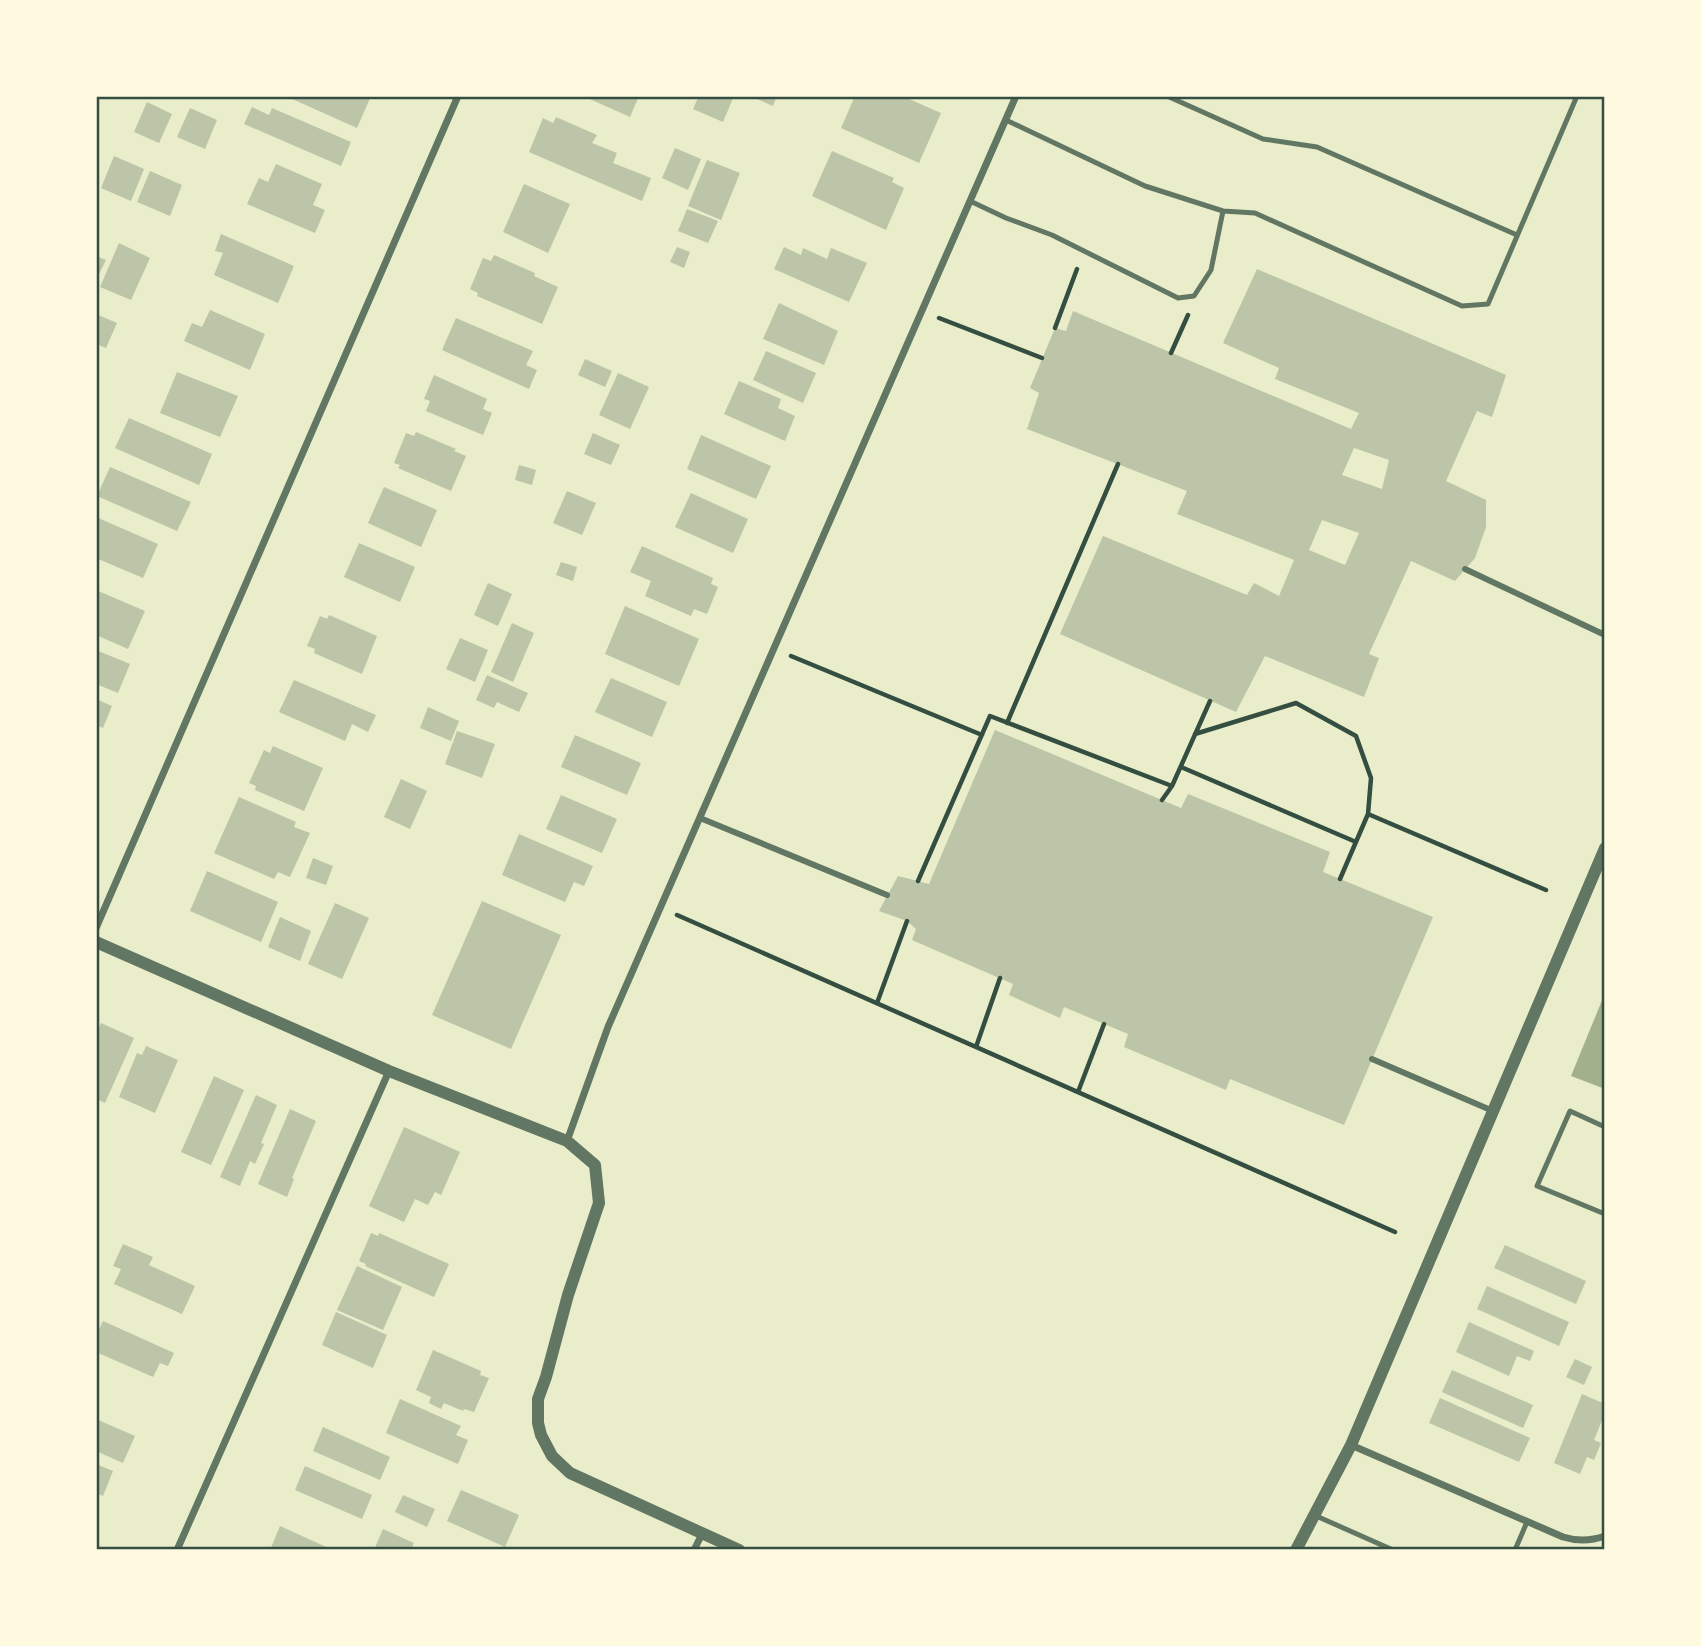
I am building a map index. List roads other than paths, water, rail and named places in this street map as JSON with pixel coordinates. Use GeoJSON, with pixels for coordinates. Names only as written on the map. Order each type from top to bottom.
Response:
{"type":"FeatureCollection","features":[{"type":"Feature","properties":{"kind":"street"},"geometry":{"type":"LineString","coordinates":[[96,928],[458,96]]}},
{"type":"Feature","properties":{"kind":"street"},"geometry":{"type":"LineString","coordinates":[[566,1141],[608,1027],[1016,96]]}},
{"type":"Feature","properties":{"kind":"street"},"geometry":{"type":"LineString","coordinates":[[1465,569],[1605,635]]}},
{"type":"Feature","properties":{"kind":"street"},"geometry":{"type":"LineString","coordinates":[[700,818],[887,895]]}},
{"type":"Feature","properties":{"kind":"street"},"geometry":{"type":"LineString","coordinates":[[1296,1550],[1351,1445],[1605,848]]}},
{"type":"Feature","properties":{"kind":"street"},"geometry":{"type":"LineString","coordinates":[[96,942],[389,1071],[566,1141],[595,1165],[599,1203],[568,1294],[538,1399],[541,1435],[552,1457],[569,1473],[739,1550]]}},
{"type":"Feature","properties":{"kind":"street"},"geometry":{"type":"LineString","coordinates":[[1372,1059],[1493,1111]]}},
{"type":"Feature","properties":{"kind":"street"},"geometry":{"type":"LineString","coordinates":[[177,1550],[389,1071]]}},
{"type":"Feature","properties":{"kind":"street"},"geometry":{"type":"LineString","coordinates":[[1351,1445],[1563,1537],[1574,1540],[1605,1536]]}},
{"type":"Feature","properties":{"kind":"street"},"geometry":{"type":"LineString","coordinates":[[695,1550],[702,1534]]}},
{"type":"Feature","properties":{"kind":"lane"},"geometry":{"type":"LineString","coordinates":[[1167,96],[1263,139],[1317,147],[1517,235]]}},
{"type":"Feature","properties":{"kind":"lane"},"geometry":{"type":"LineString","coordinates":[[1006,120],[1146,186],[1223,211],[1255,212],[1462,306],[1488,304],[1577,96]]}},
{"type":"Feature","properties":{"kind":"lane"},"geometry":{"type":"LineString","coordinates":[[970,201],[1052,235],[1178,298],[1194,296],[1211,270],[1223,211]]}},
{"type":"Feature","properties":{"kind":"lane"},"geometry":{"type":"LineString","coordinates":[[1605,1127],[1570,1111],[1537,1186],[1605,1214]]}},
{"type":"Feature","properties":{"kind":"lane"},"geometry":{"type":"LineString","coordinates":[[1314,1516],[1393,1550]]}},
{"type":"Feature","properties":{"kind":"lane"},"geometry":{"type":"LineString","coordinates":[[1515,1550],[1527,1522]]}}]}
